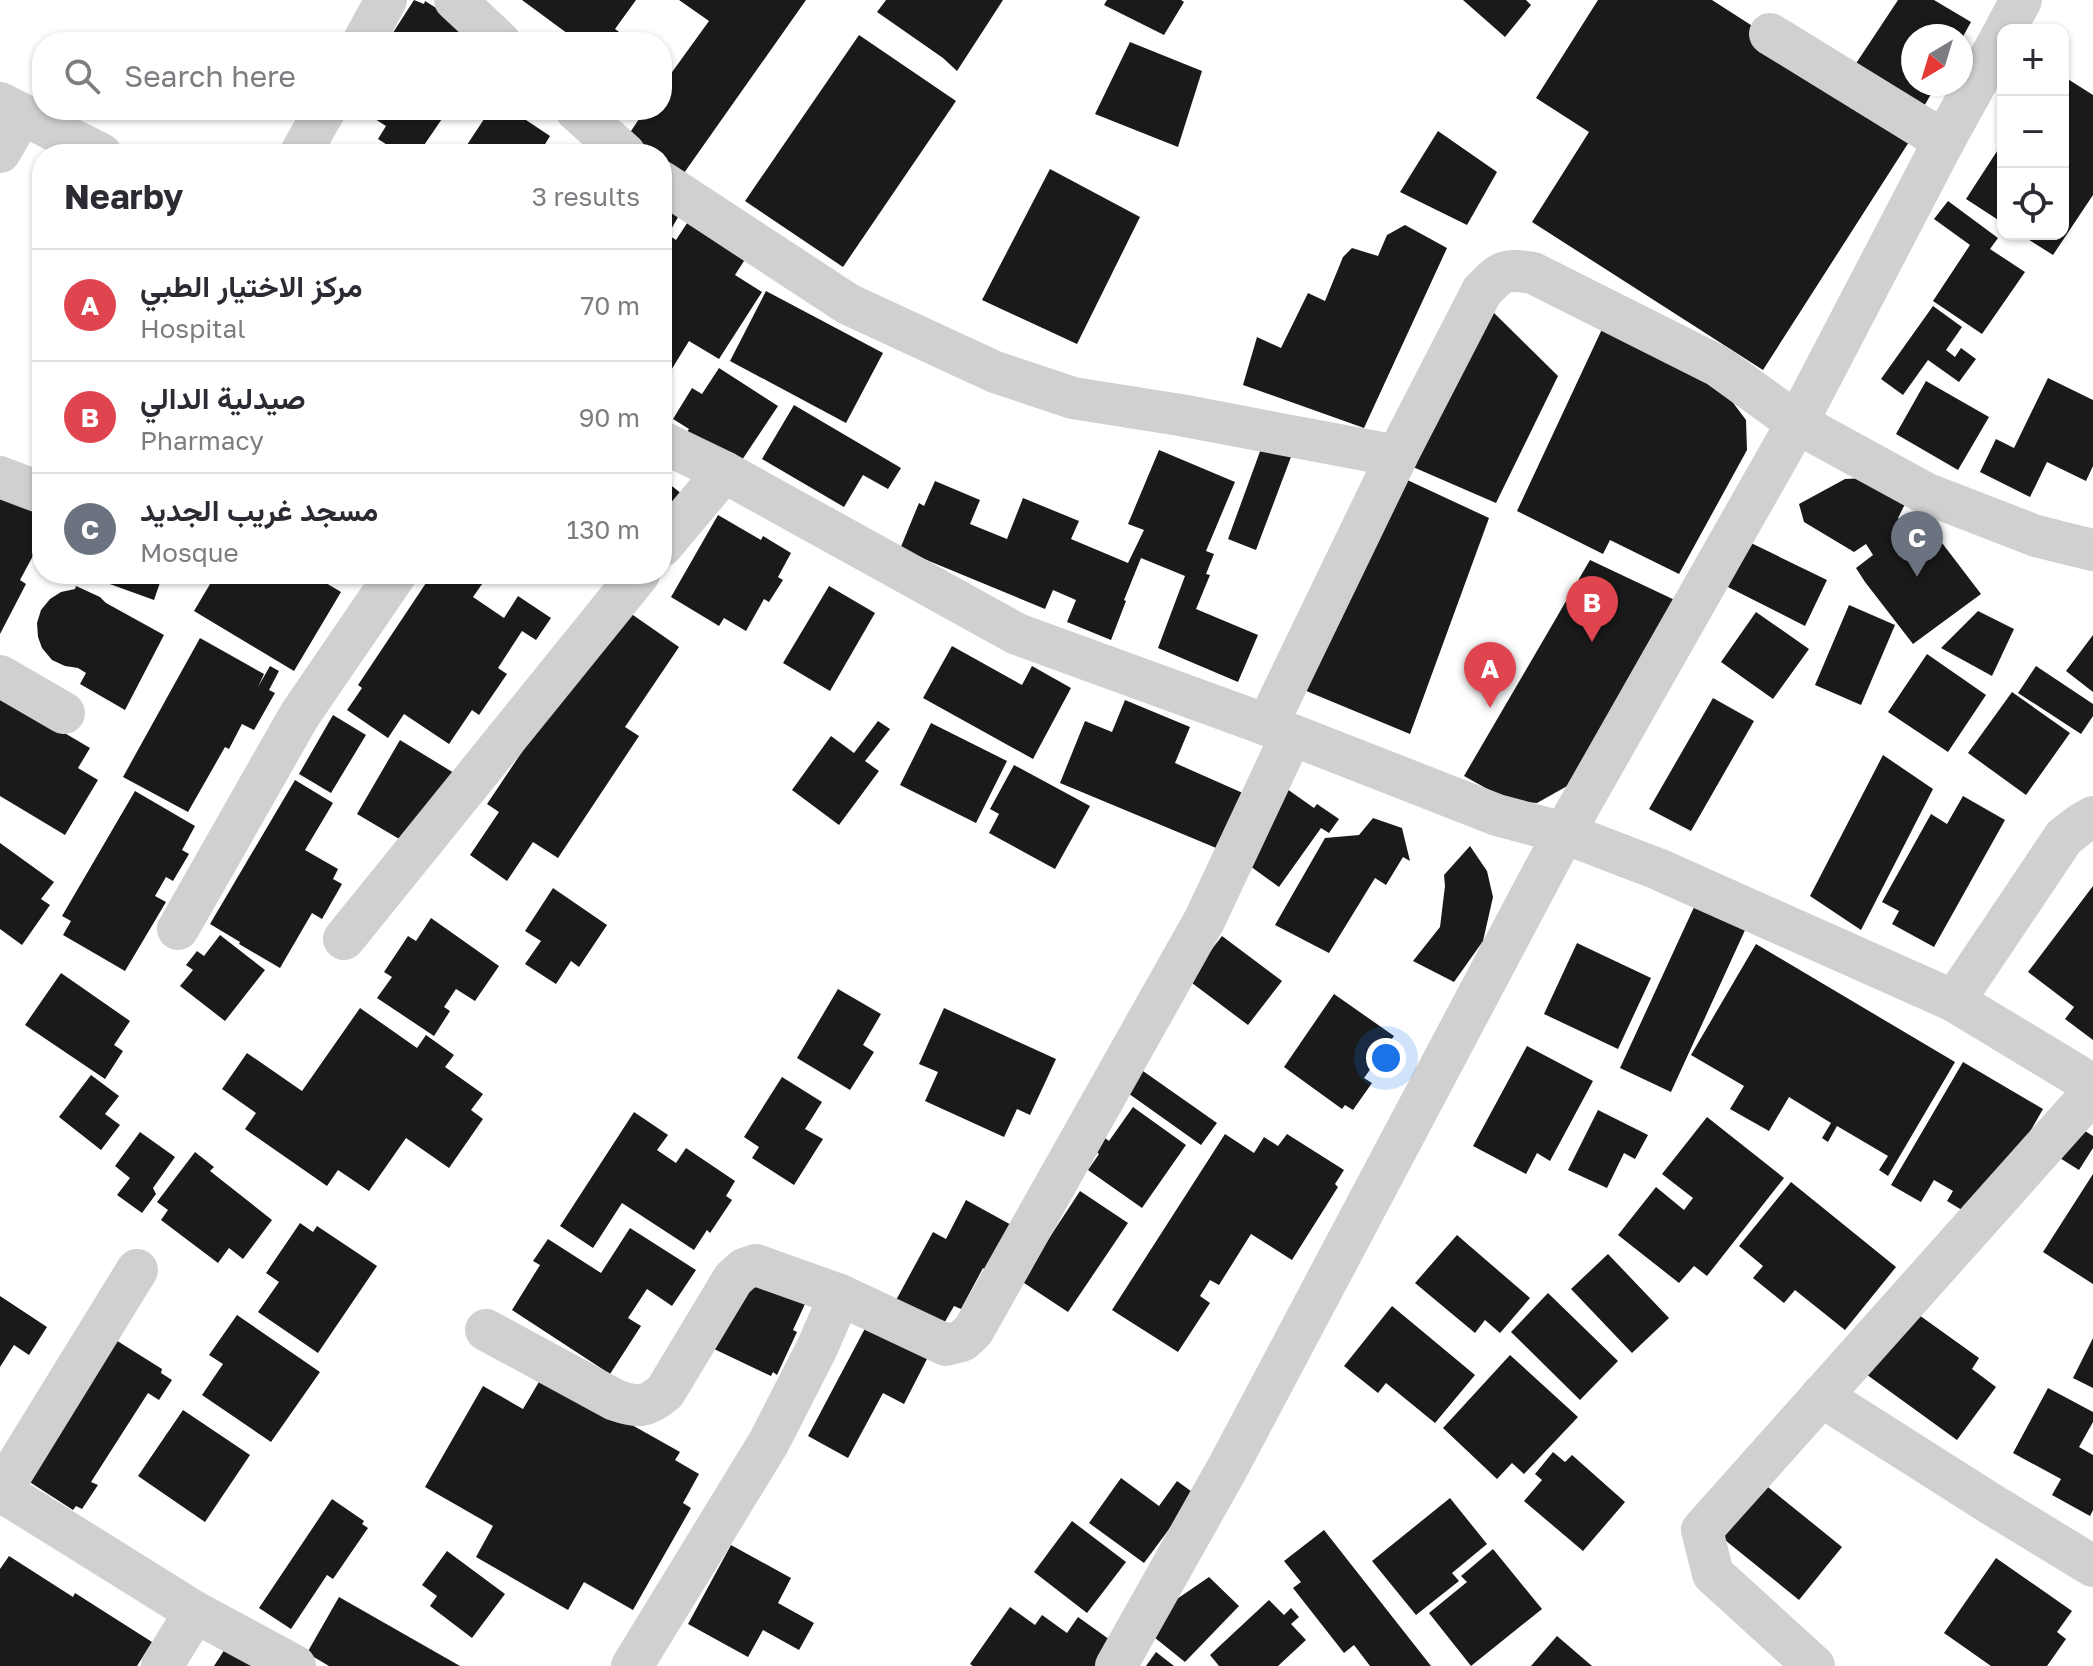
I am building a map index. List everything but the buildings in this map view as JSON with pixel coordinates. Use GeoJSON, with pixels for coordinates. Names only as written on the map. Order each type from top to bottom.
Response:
{"type":"FeatureCollection","features":[{"type":"Feature","properties":{"kind":"street"},"geometry":{"type":"LineString","coordinates":[[368,32],[386,0]]}},
{"type":"Feature","properties":{"kind":"street"},"geometry":{"type":"LineString","coordinates":[[455,0],[489,32]]}},
{"type":"Feature","properties":{"kind":"street"},"geometry":{"type":"LineString","coordinates":[[2008,24],[2021,0]]}},
{"type":"Feature","properties":{"kind":"street"},"geometry":{"type":"LineString","coordinates":[[1770,34],[1944,141]]}},
{"type":"Feature","properties":{"kind":"street"},"geometry":{"type":"LineString","coordinates":[[1116,1666],[1236,1453],[1564,833],[1797,423],[1997,45]]}},
{"type":"Feature","properties":{"kind":"street"},"geometry":{"type":"LineString","coordinates":[[0,152],[11,108],[32,119]]}},
{"type":"Feature","properties":{"kind":"street"},"geometry":{"type":"LineString","coordinates":[[34,120],[81,144]]}},
{"type":"Feature","properties":{"kind":"street"},"geometry":{"type":"LineString","coordinates":[[306,144],[319,120]]}},
{"type":"Feature","properties":{"kind":"street"},"geometry":{"type":"LineString","coordinates":[[587,120],[614,144]]}},
{"type":"Feature","properties":{"kind":"street"},"geometry":{"type":"LineString","coordinates":[[672,189],[848,304],[995,372],[1073,398],[1397,456]]}},
{"type":"Feature","properties":{"kind":"street"},"geometry":{"type":"LineString","coordinates":[[486,1330],[615,1400],[632,1406],[651,1404],[665,1392],[733,1279],[744,1269],[756,1265],[840,1295],[946,1345],[962,1341],[973,1331],[1205,919],[1279,730],[1397,456],[1482,291],[1506,270],[1533,273],[1718,366],[1797,423],[1925,493],[2036,536],[2093,550]]}},
{"type":"Feature","properties":{"kind":"street"},"geometry":{"type":"LineString","coordinates":[[672,447],[724,472],[1017,634],[1279,730],[1497,815],[1564,833],[1658,869],[1954,1001],[2093,1085]]}},
{"type":"Feature","properties":{"kind":"street"},"geometry":{"type":"LineString","coordinates":[[672,534],[724,472]]}},
{"type":"Feature","properties":{"kind":"street"},"geometry":{"type":"LineString","coordinates":[[0,477],[32,489]]}},
{"type":"Feature","properties":{"kind":"street"},"geometry":{"type":"LineString","coordinates":[[178,929],[299,716],[389,584]]}},
{"type":"Feature","properties":{"kind":"street"},"geometry":{"type":"LineString","coordinates":[[344,939],[631,584]]}},
{"type":"Feature","properties":{"kind":"street"},"geometry":{"type":"LineString","coordinates":[[0,676],[64,713]]}},
{"type":"Feature","properties":{"kind":"street"},"geometry":{"type":"LineString","coordinates":[[1954,1001],[2064,837],[2093,817]]}},
{"type":"Feature","properties":{"kind":"street"},"geometry":{"type":"LineString","coordinates":[[1814,1666],[1713,1574],[1702,1530],[2093,1092]]}},
{"type":"Feature","properties":{"kind":"street"},"geometry":{"type":"LineString","coordinates":[[137,1270],[0,1492],[195,1612],[295,1666]]}},
{"type":"Feature","properties":{"kind":"street"},"geometry":{"type":"LineString","coordinates":[[632,1666],[769,1442],[840,1295]]}},
{"type":"Feature","properties":{"kind":"street"},"geometry":{"type":"LineString","coordinates":[[1821,1396],[2093,1566]]}},
{"type":"Feature","properties":{"kind":"street"},"geometry":{"type":"LineString","coordinates":[[162,1666],[195,1612]]}},
{"type":"Feature","properties":{"kind":"place","name":"مسجد غريب الجديد"},"geometry":{"type":"Point","coordinates":[1917,577]}},
{"type":"Feature","properties":{"kind":"place","name":"صيدلية الدالي"},"geometry":{"type":"Point","coordinates":[1592,642]}},
{"type":"Feature","properties":{"kind":"place","name":"مركز الاختيار الطبي"},"geometry":{"type":"Point","coordinates":[1490,708]}}]}
